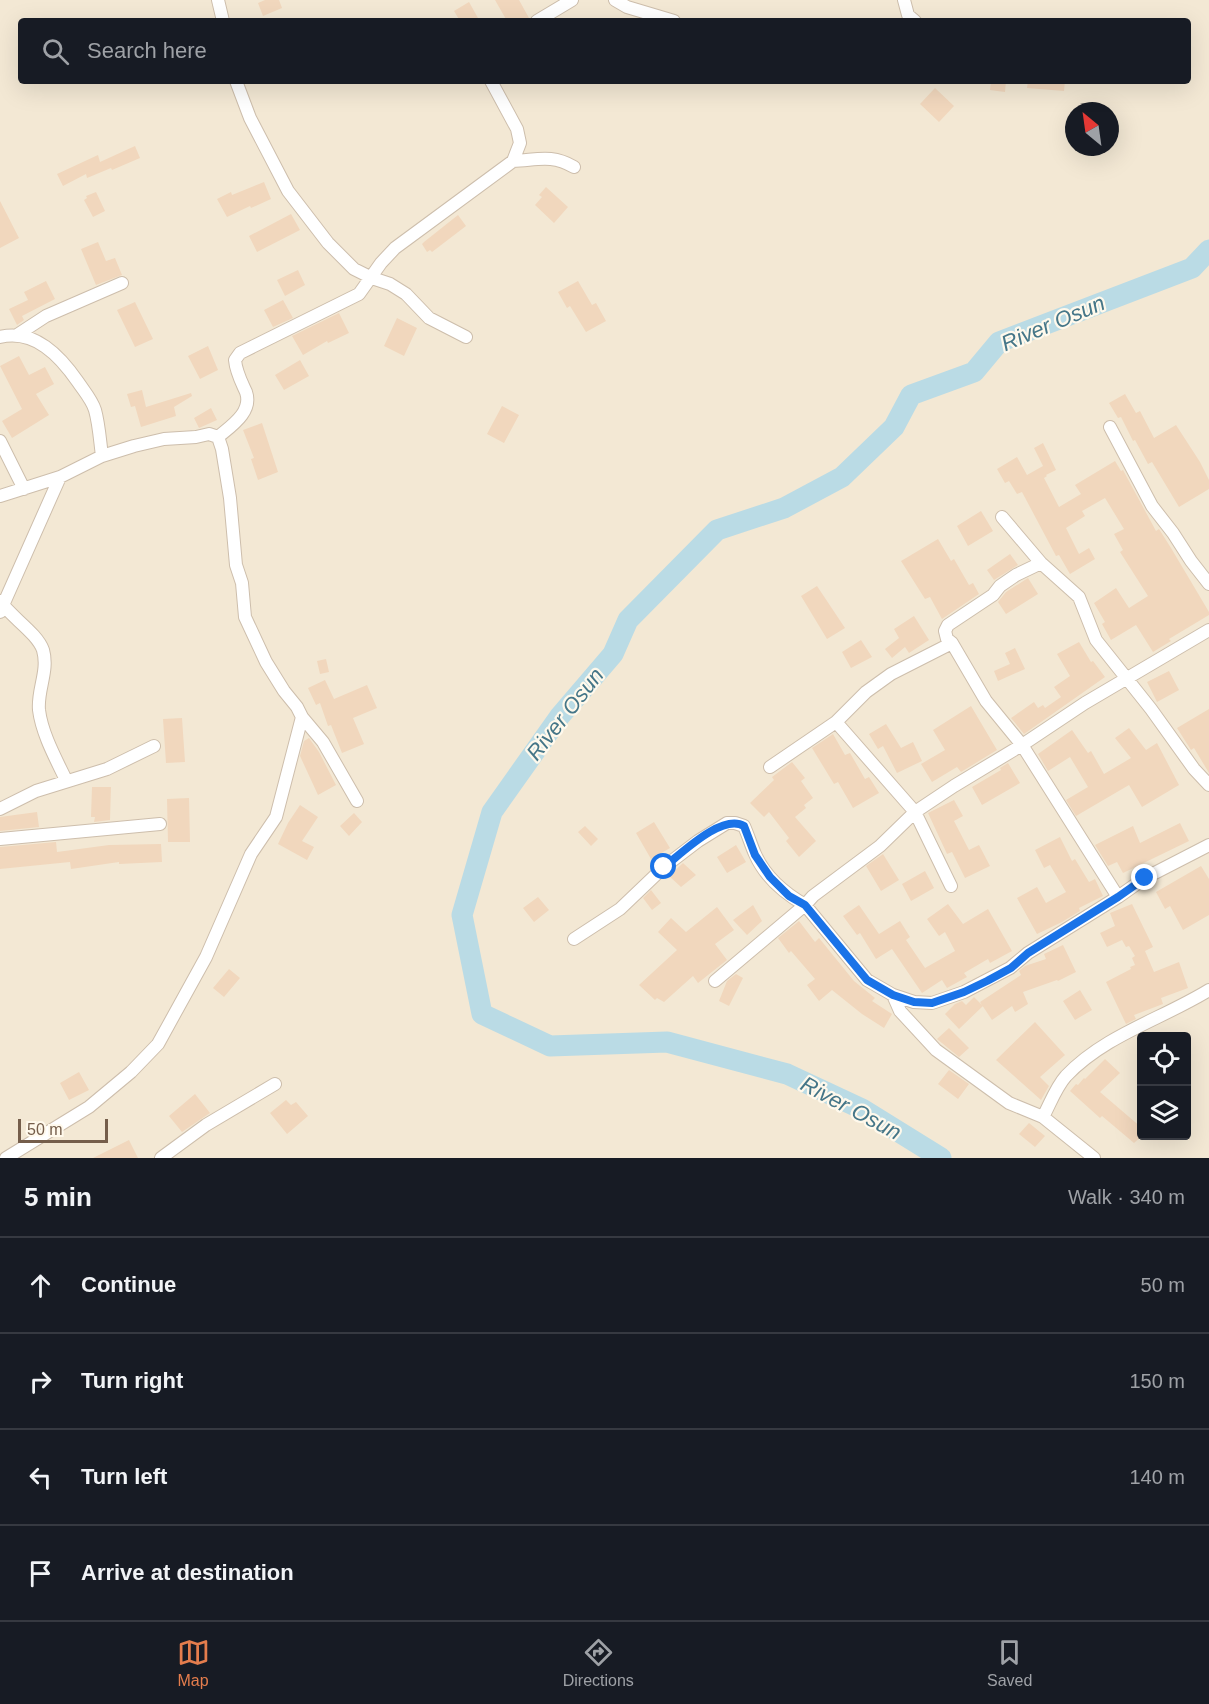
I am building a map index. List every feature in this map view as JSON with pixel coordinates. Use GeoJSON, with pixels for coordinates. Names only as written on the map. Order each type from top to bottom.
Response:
{"type":"FeatureCollection","features":[{"type":"Feature","properties":{"kind":"street"},"geometry":{"type":"LineString","coordinates":[[218,0],[222,18]]}},
{"type":"Feature","properties":{"kind":"street"},"geometry":{"type":"LineString","coordinates":[[541,18],[560,4],[572,0]]}},
{"type":"Feature","properties":{"kind":"street"},"geometry":{"type":"LineString","coordinates":[[615,0],[635,10],[663,18]]}},
{"type":"Feature","properties":{"kind":"street"},"geometry":{"type":"LineString","coordinates":[[904,0],[908,15],[912,18]]}},
{"type":"Feature","properties":{"kind":"street"},"geometry":{"type":"LineString","coordinates":[[237,84],[255,127],[288,191],[341,258],[354,269],[390,284],[406,294],[429,318],[466,337]]}},
{"type":"Feature","properties":{"kind":"street"},"geometry":{"type":"LineString","coordinates":[[493,84],[517,129],[520,143],[513,161]]}},
{"type":"Feature","properties":{"kind":"street"},"geometry":{"type":"LineString","coordinates":[[218,437],[240,419],[247,405],[247,395],[236,370],[235,360],[240,353],[359,294],[395,248],[513,161],[553,158],[574,167]]}},
{"type":"Feature","properties":{"kind":"street"},"geometry":{"type":"LineString","coordinates":[[0,337],[17,334],[46,316],[122,283]]}},
{"type":"Feature","properties":{"kind":"street"},"geometry":{"type":"LineString","coordinates":[[17,334],[34,340],[58,355],[91,400],[95,409],[102,456]]}},
{"type":"Feature","properties":{"kind":"street"},"geometry":{"type":"LineString","coordinates":[[1110,427],[1152,506],[1209,584]]}},
{"type":"Feature","properties":{"kind":"street"},"geometry":{"type":"LineString","coordinates":[[0,496],[60,477],[102,456],[164,439],[209,434],[218,437]]}},
{"type":"Feature","properties":{"kind":"street"},"geometry":{"type":"LineString","coordinates":[[218,437],[227,478],[236,565],[243,592],[245,617],[266,662],[302,717],[323,742],[357,801]]}},
{"type":"Feature","properties":{"kind":"street"},"geometry":{"type":"LineString","coordinates":[[0,441],[24,489]]}},
{"type":"Feature","properties":{"kind":"street"},"geometry":{"type":"LineString","coordinates":[[60,477],[1,606],[35,636],[42,648],[46,664],[39,709],[44,728],[66,780]]}},
{"type":"Feature","properties":{"kind":"street"},"geometry":{"type":"LineString","coordinates":[[1002,517],[1041,563],[1078,597],[1096,640],[1128,678],[1194,769],[1209,785]]}},
{"type":"Feature","properties":{"kind":"street"},"geometry":{"type":"LineString","coordinates":[[1041,563],[1016,575],[975,608],[955,619],[945,632],[947,639],[952,643],[986,701],[1022,745],[1118,897]]}},
{"type":"Feature","properties":{"kind":"street"},"geometry":{"type":"LineString","coordinates":[[715,981],[813,896],[880,846],[915,812],[1085,703],[1209,630]]}},
{"type":"Feature","properties":{"kind":"street"},"geometry":{"type":"LineString","coordinates":[[770,767],[836,722],[866,692],[891,674],[952,643]]}},
{"type":"Feature","properties":{"kind":"street"},"geometry":{"type":"LineString","coordinates":[[6,1158],[89,1107],[131,1072],[158,1044],[206,957],[251,854],[276,817],[302,717]]}},
{"type":"Feature","properties":{"kind":"street"},"geometry":{"type":"LineString","coordinates":[[836,722],[915,812],[951,886]]}},
{"type":"Feature","properties":{"kind":"street"},"geometry":{"type":"LineString","coordinates":[[0,809],[36,791],[66,780],[85,777],[154,746]]}},
{"type":"Feature","properties":{"kind":"street"},"geometry":{"type":"LineString","coordinates":[[574,939],[620,909],[664,867],[698,841],[727,823],[735,823],[744,826],[755,855],[770,877],[789,896],[805,905],[867,980],[893,995],[914,1002],[932,1003],[964,992],[1011,968],[1028,953],[1145,878],[1209,845]]}},
{"type":"Feature","properties":{"kind":"street"},"geometry":{"type":"LineString","coordinates":[[0,839],[160,824]]}},
{"type":"Feature","properties":{"kind":"street"},"geometry":{"type":"LineString","coordinates":[[1043,1117],[1064,1078],[1098,1048],[1181,1007],[1209,990]]}},
{"type":"Feature","properties":{"kind":"street"},"geometry":{"type":"LineString","coordinates":[[893,995],[900,1011],[936,1050],[1009,1103],[1043,1117],[1094,1158]]}},
{"type":"Feature","properties":{"kind":"street"},"geometry":{"type":"LineString","coordinates":[[160,1158],[206,1125],[275,1084]]}},
{"type":"Feature","properties":{"kind":"shaded area"},"geometry":{"type":"Polygon","coordinates":[[[0,0],[1209,0],[1209,1158],[0,1158],[0,0]]]}},
{"type":"Feature","properties":{"kind":"building"},"geometry":{"type":"Polygon","coordinates":[[[265,0],[279,0],[282,8],[263,16],[258,3],[265,0]]]}},
{"type":"Feature","properties":{"kind":"building"},"geometry":{"type":"Polygon","coordinates":[[[495,0],[519,0],[529,18],[505,18],[495,0]]]}},
{"type":"Feature","properties":{"kind":"building"},"geometry":{"type":"Polygon","coordinates":[[[469,2],[478,18],[458,18],[454,11],[469,2]]]}},
{"type":"Feature","properties":{"kind":"building"},"geometry":{"type":"Polygon","coordinates":[[[991,84],[1006,84],[1005,92],[990,90],[991,84]]]}},
{"type":"Feature","properties":{"kind":"building"},"geometry":{"type":"Polygon","coordinates":[[[1028,84],[1065,84],[1064,91],[1027,88],[1028,84]]]}},
{"type":"Feature","properties":{"kind":"building"},"geometry":{"type":"Polygon","coordinates":[[[935,88],[954,106],[939,122],[920,104],[935,88]]]}},
{"type":"Feature","properties":{"kind":"building"},"geometry":{"type":"Polygon","coordinates":[[[135,146],[140,158],[112,170],[111,168],[87,178],[86,174],[63,186],[57,174],[98,155],[100,162],[135,146]]]}},
{"type":"Feature","properties":{"kind":"building"},"geometry":{"type":"Polygon","coordinates":[[[264,182],[271,199],[227,217],[217,199],[231,192],[232,195],[264,182]]]}},
{"type":"Feature","properties":{"kind":"building"},"geometry":{"type":"Polygon","coordinates":[[[546,187],[568,207],[554,223],[535,205],[542,197],[539,195],[546,187]]]}},
{"type":"Feature","properties":{"kind":"building"},"geometry":{"type":"Polygon","coordinates":[[[96,192],[105,211],[93,217],[84,200],[86,196],[96,192]]]}},
{"type":"Feature","properties":{"kind":"building"},"geometry":{"type":"Polygon","coordinates":[[[0,201],[19,238],[0,248],[0,201]]]}},
{"type":"Feature","properties":{"kind":"building"},"geometry":{"type":"Polygon","coordinates":[[[291,214],[300,230],[257,252],[249,236],[291,214]]]}},
{"type":"Feature","properties":{"kind":"building"},"geometry":{"type":"Polygon","coordinates":[[[458,215],[466,226],[432,252],[430,250],[427,252],[422,244],[458,215]]]}},
{"type":"Feature","properties":{"kind":"building"},"geometry":{"type":"Polygon","coordinates":[[[98,242],[106,261],[115,258],[122,275],[96,285],[81,249],[98,242]]]}},
{"type":"Feature","properties":{"kind":"building"},"geometry":{"type":"Polygon","coordinates":[[[298,270],[305,285],[285,296],[277,280],[298,270]]]}},
{"type":"Feature","properties":{"kind":"building"},"geometry":{"type":"Polygon","coordinates":[[[46,281],[55,299],[22,316],[24,320],[17,325],[9,309],[28,300],[24,292],[46,281]]]}},
{"type":"Feature","properties":{"kind":"building"},"geometry":{"type":"Polygon","coordinates":[[[578,281],[592,305],[596,303],[606,321],[586,332],[570,306],[567,308],[558,292],[578,281]]]}},
{"type":"Feature","properties":{"kind":"building"},"geometry":{"type":"Polygon","coordinates":[[[283,300],[293,318],[273,327],[264,310],[283,300]]]}},
{"type":"Feature","properties":{"kind":"building"},"geometry":{"type":"Polygon","coordinates":[[[135,302],[153,339],[135,347],[117,310],[135,302]]]}},
{"type":"Feature","properties":{"kind":"building"},"geometry":{"type":"Polygon","coordinates":[[[339,313],[349,333],[328,343],[327,341],[303,355],[292,336],[339,313]]]}},
{"type":"Feature","properties":{"kind":"building"},"geometry":{"type":"Polygon","coordinates":[[[397,318],[417,328],[404,356],[384,346],[397,318]]]}},
{"type":"Feature","properties":{"kind":"building"},"geometry":{"type":"Polygon","coordinates":[[[208,346],[218,370],[200,379],[188,356],[208,346]]]}},
{"type":"Feature","properties":{"kind":"building"},"geometry":{"type":"Polygon","coordinates":[[[19,356],[29,375],[45,367],[54,384],[36,394],[49,415],[12,438],[2,421],[22,409],[0,366],[19,356]]]}},
{"type":"Feature","properties":{"kind":"building"},"geometry":{"type":"Polygon","coordinates":[[[300,360],[309,376],[284,390],[275,375],[300,360]]]}},
{"type":"Feature","properties":{"kind":"building"},"geometry":{"type":"Polygon","coordinates":[[[142,390],[146,407],[191,393],[192,396],[174,407],[176,416],[141,427],[135,406],[131,407],[127,394],[142,390]]]}},
{"type":"Feature","properties":{"kind":"building"},"geometry":{"type":"Polygon","coordinates":[[[1125,394],[1136,413],[1140,411],[1154,438],[1176,425],[1200,462],[1209,480],[1209,489],[1179,507],[1152,462],[1148,464],[1121,417],[1118,418],[1109,403],[1125,394]]]}},
{"type":"Feature","properties":{"kind":"building"},"geometry":{"type":"Polygon","coordinates":[[[502,406],[519,415],[504,443],[487,434],[502,406]]]}},
{"type":"Feature","properties":{"kind":"building"},"geometry":{"type":"Polygon","coordinates":[[[211,408],[217,420],[199,428],[194,418],[211,408]]]}},
{"type":"Feature","properties":{"kind":"building"},"geometry":{"type":"Polygon","coordinates":[[[262,423],[278,472],[258,480],[251,459],[254,458],[243,430],[262,423]]]}},
{"type":"Feature","properties":{"kind":"building"},"geometry":{"type":"Polygon","coordinates":[[[1043,443],[1056,470],[1044,478],[1059,507],[1081,494],[1075,485],[1115,461],[1121,471],[1123,470],[1156,531],[1159,529],[1171,548],[1209,615],[1169,639],[1171,641],[1153,652],[1136,625],[1111,640],[1102,624],[1105,622],[1094,603],[1116,588],[1129,608],[1148,596],[1120,552],[1123,550],[1114,534],[1124,529],[1105,498],[1082,511],[1085,516],[1066,528],[1079,554],[1089,548],[1095,559],[1070,574],[1059,555],[1056,556],[1022,492],[1017,494],[1009,481],[1005,483],[997,469],[1017,457],[1027,475],[1043,466],[1034,448],[1043,443]]]}},
{"type":"Feature","properties":{"kind":"building"},"geometry":{"type":"Polygon","coordinates":[[[981,511],[993,531],[968,546],[957,526],[981,511]]]}},
{"type":"Feature","properties":{"kind":"building"},"geometry":{"type":"Polygon","coordinates":[[[938,539],[951,561],[954,559],[969,585],[973,583],[979,594],[942,619],[930,597],[925,599],[901,561],[938,539]]]}},
{"type":"Feature","properties":{"kind":"building"},"geometry":{"type":"Polygon","coordinates":[[[1010,554],[1018,565],[994,580],[987,570],[1010,554]]]}},
{"type":"Feature","properties":{"kind":"building"},"geometry":{"type":"Polygon","coordinates":[[[1028,578],[1038,594],[1006,614],[998,602],[1006,592],[1028,578]]]}},
{"type":"Feature","properties":{"kind":"building"},"geometry":{"type":"Polygon","coordinates":[[[817,586],[845,628],[827,639],[801,596],[817,586]]]}},
{"type":"Feature","properties":{"kind":"building"},"geometry":{"type":"Polygon","coordinates":[[[914,616],[929,640],[909,653],[905,647],[892,658],[885,649],[899,638],[894,629],[914,616]]]}},
{"type":"Feature","properties":{"kind":"building"},"geometry":{"type":"Polygon","coordinates":[[[861,640],[872,657],[851,668],[842,652],[861,640]]]}},
{"type":"Feature","properties":{"kind":"building"},"geometry":{"type":"Polygon","coordinates":[[[1079,642],[1091,662],[1093,661],[1105,677],[1024,734],[1011,718],[1034,702],[1038,708],[1043,705],[1045,708],[1061,697],[1054,687],[1070,676],[1057,654],[1079,642]]]}},
{"type":"Feature","properties":{"kind":"building"},"geometry":{"type":"Polygon","coordinates":[[[1015,648],[1025,669],[998,681],[994,671],[1010,664],[1005,653],[1015,648]]]}},
{"type":"Feature","properties":{"kind":"building"},"geometry":{"type":"Polygon","coordinates":[[[326,659],[329,672],[320,674],[317,661],[326,659]]]}},
{"type":"Feature","properties":{"kind":"building"},"geometry":{"type":"Polygon","coordinates":[[[1169,671],[1179,690],[1157,702],[1147,682],[1169,671]]]}},
{"type":"Feature","properties":{"kind":"building"},"geometry":{"type":"Polygon","coordinates":[[[325,680],[334,699],[367,685],[377,708],[353,718],[364,744],[342,753],[331,725],[328,726],[320,703],[316,705],[308,688],[325,680]]]}},
{"type":"Feature","properties":{"kind":"building"},"geometry":{"type":"Polygon","coordinates":[[[971,706],[997,750],[961,772],[957,767],[932,782],[921,764],[945,750],[933,730],[971,706]]]}},
{"type":"Feature","properties":{"kind":"building"},"geometry":{"type":"Polygon","coordinates":[[[1209,709],[1209,773],[1194,748],[1191,750],[1177,728],[1209,709]]]}},
{"type":"Feature","properties":{"kind":"building"},"geometry":{"type":"Polygon","coordinates":[[[182,718],[185,762],[166,763],[163,719],[182,718]]]}},
{"type":"Feature","properties":{"kind":"building"},"geometry":{"type":"Polygon","coordinates":[[[886,724],[901,748],[913,742],[922,761],[897,773],[883,746],[878,749],[869,734],[886,724]]]}},
{"type":"Feature","properties":{"kind":"building"},"geometry":{"type":"Polygon","coordinates":[[[1129,728],[1146,750],[1157,743],[1179,785],[1142,807],[1129,785],[1076,816],[1066,800],[1088,787],[1070,757],[1048,771],[1038,754],[1072,730],[1088,753],[1091,751],[1104,774],[1131,758],[1115,738],[1129,728]]]}},
{"type":"Feature","properties":{"kind":"building"},"geometry":{"type":"Polygon","coordinates":[[[833,734],[845,755],[850,753],[865,779],[869,777],[879,793],[853,808],[838,782],[834,784],[812,748],[833,734]]]}},
{"type":"Feature","properties":{"kind":"building"},"geometry":{"type":"Polygon","coordinates":[[[309,738],[336,785],[318,795],[300,756],[304,741],[309,738]]]}},
{"type":"Feature","properties":{"kind":"building"},"geometry":{"type":"Polygon","coordinates":[[[792,762],[805,778],[801,781],[813,798],[795,817],[816,841],[799,857],[786,841],[789,838],[769,812],[764,817],[750,803],[774,780],[772,777],[792,762]]]}},
{"type":"Feature","properties":{"kind":"building"},"geometry":{"type":"Polygon","coordinates":[[[1008,763],[1020,783],[982,805],[972,787],[1001,770],[1000,768],[1008,763]]]}},
{"type":"Feature","properties":{"kind":"building"},"geometry":{"type":"Polygon","coordinates":[[[92,787],[111,787],[110,820],[94,822],[95,817],[91,817],[92,787]]]}},
{"type":"Feature","properties":{"kind":"building"},"geometry":{"type":"Polygon","coordinates":[[[189,798],[190,842],[168,842],[167,799],[189,798]]]}},
{"type":"Feature","properties":{"kind":"building"},"geometry":{"type":"Polygon","coordinates":[[[954,800],[963,816],[954,821],[969,850],[979,845],[990,866],[965,878],[952,852],[947,854],[928,813],[954,800]]]}},
{"type":"Feature","properties":{"kind":"building"},"geometry":{"type":"Polygon","coordinates":[[[300,805],[318,817],[302,841],[314,847],[307,860],[278,844],[300,805]]]}},
{"type":"Feature","properties":{"kind":"building"},"geometry":{"type":"Polygon","coordinates":[[[37,812],[39,827],[0,831],[0,817],[37,812]]]}},
{"type":"Feature","properties":{"kind":"building"},"geometry":{"type":"Polygon","coordinates":[[[354,813],[362,822],[349,836],[340,826],[354,813]]]}},
{"type":"Feature","properties":{"kind":"building"},"geometry":{"type":"Polygon","coordinates":[[[654,822],[670,848],[651,859],[636,833],[654,822]]]}},
{"type":"Feature","properties":{"kind":"building"},"geometry":{"type":"Polygon","coordinates":[[[1180,823],[1189,841],[1123,873],[1117,862],[1108,866],[1095,845],[1133,826],[1140,843],[1180,823]]]}},
{"type":"Feature","properties":{"kind":"building"},"geometry":{"type":"Polygon","coordinates":[[[585,826],[598,839],[591,846],[578,832],[585,826]]]}},
{"type":"Feature","properties":{"kind":"building"},"geometry":{"type":"Polygon","coordinates":[[[1060,837],[1072,861],[1075,859],[1089,882],[1095,879],[1103,896],[1079,908],[1080,911],[1062,922],[1037,934],[1017,898],[1037,887],[1046,903],[1066,892],[1050,865],[1044,868],[1035,850],[1060,837]]]}},
{"type":"Feature","properties":{"kind":"building"},"geometry":{"type":"Polygon","coordinates":[[[56,842],[57,852],[109,845],[161,844],[162,862],[119,864],[119,862],[71,869],[70,862],[0,869],[0,847],[56,842]]]}},
{"type":"Feature","properties":{"kind":"building"},"geometry":{"type":"Polygon","coordinates":[[[736,845],[746,862],[727,873],[717,857],[736,845]]]}},
{"type":"Feature","properties":{"kind":"building"},"geometry":{"type":"Polygon","coordinates":[[[883,854],[899,880],[881,891],[866,866],[883,854]]]}},
{"type":"Feature","properties":{"kind":"building"},"geometry":{"type":"Polygon","coordinates":[[[683,863],[696,875],[681,887],[669,876],[683,863]]]}},
{"type":"Feature","properties":{"kind":"building"},"geometry":{"type":"Polygon","coordinates":[[[1201,866],[1209,879],[1209,915],[1183,930],[1170,906],[1165,909],[1156,892],[1201,866]]]}},
{"type":"Feature","properties":{"kind":"building"},"geometry":{"type":"Polygon","coordinates":[[[925,871],[934,888],[911,901],[902,884],[925,871]]]}},
{"type":"Feature","properties":{"kind":"building"},"geometry":{"type":"Polygon","coordinates":[[[651,890],[661,903],[652,910],[643,898],[651,890]]]}},
{"type":"Feature","properties":{"kind":"building"},"geometry":{"type":"Polygon","coordinates":[[[538,897],[549,910],[534,922],[523,908],[538,897]]]}},
{"type":"Feature","properties":{"kind":"building"},"geometry":{"type":"Polygon","coordinates":[[[948,904],[963,924],[988,909],[1012,951],[990,963],[988,959],[964,973],[967,977],[947,988],[942,980],[922,993],[892,949],[876,959],[860,933],[857,935],[843,916],[859,905],[879,934],[900,921],[910,937],[906,940],[925,968],[955,951],[945,932],[939,936],[927,919],[948,904]]]}},
{"type":"Feature","properties":{"kind":"building"},"geometry":{"type":"Polygon","coordinates":[[[1132,904],[1153,947],[1145,951],[1154,972],[1179,962],[1188,988],[1161,998],[1163,1004],[1134,1015],[1136,1019],[1126,1024],[1106,982],[1131,969],[1130,967],[1135,965],[1132,958],[1135,956],[1122,940],[1107,947],[1100,933],[1115,926],[1110,913],[1132,904]]]}},
{"type":"Feature","properties":{"kind":"building"},"geometry":{"type":"Polygon","coordinates":[[[753,905],[762,921],[747,935],[733,920],[753,905]]]}},
{"type":"Feature","properties":{"kind":"building"},"geometry":{"type":"Polygon","coordinates":[[[717,907],[734,930],[715,944],[727,960],[698,983],[693,976],[664,1002],[657,998],[655,1000],[639,985],[677,950],[658,932],[671,918],[686,932],[717,907]]]}},
{"type":"Feature","properties":{"kind":"building"},"geometry":{"type":"Polygon","coordinates":[[[799,921],[815,942],[819,938],[854,981],[875,998],[872,1001],[892,1014],[884,1028],[832,990],[819,1001],[807,985],[815,979],[791,951],[789,953],[778,938],[799,921]]]}},
{"type":"Feature","properties":{"kind":"building"},"geometry":{"type":"Polygon","coordinates":[[[1063,945],[1076,972],[1058,981],[1023,992],[1028,1004],[1015,1012],[1012,1006],[992,1020],[980,1002],[1021,975],[1019,971],[1025,966],[1046,959],[1044,954],[1063,945]]]}},
{"type":"Feature","properties":{"kind":"building"},"geometry":{"type":"Polygon","coordinates":[[[229,969],[240,978],[224,997],[213,988],[229,969]]]}},
{"type":"Feature","properties":{"kind":"building"},"geometry":{"type":"Polygon","coordinates":[[[736,974],[743,978],[729,1006],[719,1001],[727,981],[736,974]]]}},
{"type":"Feature","properties":{"kind":"building"},"geometry":{"type":"Polygon","coordinates":[[[1080,990],[1092,1010],[1075,1020],[1063,1001],[1080,990]]]}},
{"type":"Feature","properties":{"kind":"building"},"geometry":{"type":"Polygon","coordinates":[[[974,997],[983,1006],[959,1029],[945,1014],[955,1004],[962,1001],[966,1005],[974,997]]]}},
{"type":"Feature","properties":{"kind":"building"},"geometry":{"type":"Polygon","coordinates":[[[1035,1022],[1065,1055],[1040,1077],[1049,1086],[1041,1100],[996,1060],[1035,1022]]]}},
{"type":"Feature","properties":{"kind":"building"},"geometry":{"type":"Polygon","coordinates":[[[949,1028],[969,1048],[959,1057],[937,1039],[949,1028]]]}},
{"type":"Feature","properties":{"kind":"building"},"geometry":{"type":"Polygon","coordinates":[[[1105,1059],[1120,1073],[1100,1092],[1137,1124],[1137,1140],[1134,1143],[1102,1116],[1100,1118],[1070,1091],[1105,1059]]]}},
{"type":"Feature","properties":{"kind":"building"},"geometry":{"type":"Polygon","coordinates":[[[949,1070],[969,1084],[958,1099],[938,1084],[949,1070]]]}},
{"type":"Feature","properties":{"kind":"building"},"geometry":{"type":"Polygon","coordinates":[[[79,1072],[89,1090],[69,1100],[60,1083],[79,1072]]]}},
{"type":"Feature","properties":{"kind":"building"},"geometry":{"type":"Polygon","coordinates":[[[195,1094],[210,1113],[182,1132],[169,1116],[195,1094]]]}},
{"type":"Feature","properties":{"kind":"building"},"geometry":{"type":"Polygon","coordinates":[[[286,1100],[291,1105],[296,1102],[308,1116],[287,1134],[270,1113],[286,1100]]]}},
{"type":"Feature","properties":{"kind":"building"},"geometry":{"type":"Polygon","coordinates":[[[1029,1123],[1045,1136],[1035,1147],[1019,1134],[1029,1123]]]}},
{"type":"Feature","properties":{"kind":"building"},"geometry":{"type":"Polygon","coordinates":[[[129,1140],[138,1158],[93,1158],[129,1140]]]}},
{"type":"Feature","properties":{"kind":"waterway","name":"River Osun"},"geometry":{"type":"LineString","coordinates":[[941,1158],[862,1109],[787,1074],[667,1042],[550,1046],[482,1014],[462,915],[492,812],[560,716],[613,654],[628,620],[717,530],[784,508],[842,477],[894,427],[911,395],[974,372],[999,342],[1192,268],[1209,250]]}},
{"type":"Feature","properties":{"kind":"route"},"geometry":{"type":"LineString","coordinates":[[664,867],[712,831],[727,823],[744,826],[755,855],[770,877],[779,888],[805,905],[867,980],[893,995],[914,1002],[932,1003],[964,992],[1011,968],[1028,953],[1145,878]]}}]}
